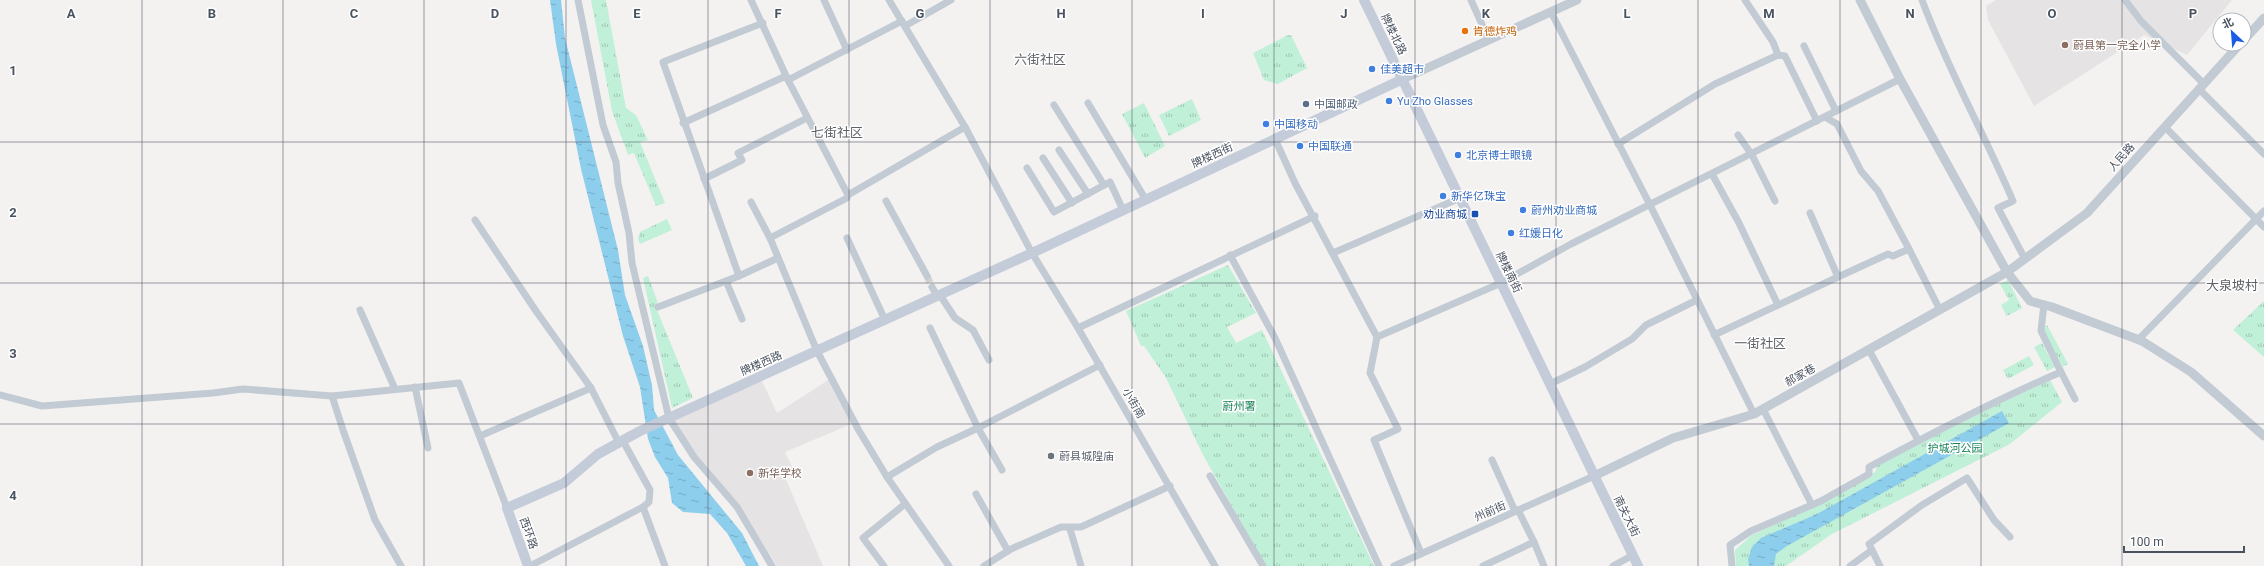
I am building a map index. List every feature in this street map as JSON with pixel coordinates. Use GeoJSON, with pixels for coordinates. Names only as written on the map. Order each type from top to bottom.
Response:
{"type":"FeatureCollection","features":[{"type":"Feature","properties":{"kind":"main road","name":"牌楼北路"},"geometry":{"type":"LineString","coordinates":[[1364,0],[1403,79]]}},
{"type":"Feature","properties":{"kind":"main road","name":"牌楼西街"},"geometry":{"type":"LineString","coordinates":[[1032,253],[1403,79]]}},
{"type":"Feature","properties":{"kind":"main road","name":"牌楼南街"},"geometry":{"type":"LineString","coordinates":[[1403,79],[1594,476]]}},
{"type":"Feature","properties":{"kind":"main road","name":"牌楼西路"},"geometry":{"type":"LineString","coordinates":[[507,508],[564,483],[598,454],[640,431],[1032,253]]}},
{"type":"Feature","properties":{"kind":"main road","name":"南关大街"},"geometry":{"type":"LineString","coordinates":[[1594,476],[1638,566]]}},
{"type":"Feature","properties":{"kind":"main road","name":"西环路"},"geometry":{"type":"LineString","coordinates":[[507,508],[529,566]]}},
{"type":"Feature","properties":{"kind":"street"},"geometry":{"type":"LineString","coordinates":[[578,0],[603,125],[616,162],[618,184],[629,233],[632,263],[668,419],[694,457],[737,507],[772,566]]}},
{"type":"Feature","properties":{"kind":"street"},"geometry":{"type":"LineString","coordinates":[[751,0],[763,23],[787,78],[848,195]]}},
{"type":"Feature","properties":{"kind":"street"},"geometry":{"type":"LineString","coordinates":[[824,0],[847,50]]}},
{"type":"Feature","properties":{"kind":"street","name":"小街南"},"geometry":{"type":"LineString","coordinates":[[889,0],[965,127],[1032,253],[1100,365],[1215,566]]}},
{"type":"Feature","properties":{"kind":"street"},"geometry":{"type":"LineString","coordinates":[[683,123],[787,78],[951,0]]}},
{"type":"Feature","properties":{"kind":"street"},"geometry":{"type":"LineString","coordinates":[[1471,0],[1489,40]]}},
{"type":"Feature","properties":{"kind":"street"},"geometry":{"type":"LineString","coordinates":[[1403,79],[1577,0]]}},
{"type":"Feature","properties":{"kind":"street"},"geometry":{"type":"LineString","coordinates":[[1745,0],[1773,42],[1778,55]]}},
{"type":"Feature","properties":{"kind":"street"},"geometry":{"type":"LineString","coordinates":[[1860,0],[1900,79],[2007,272],[2030,301],[2044,304],[2139,339],[2191,372],[2264,436]]}},
{"type":"Feature","properties":{"kind":"street"},"geometry":{"type":"LineString","coordinates":[[1922,0],[1939,46],[1991,151],[2013,201],[1998,208],[2025,259]]}},
{"type":"Feature","properties":{"kind":"street"},"geometry":{"type":"LineString","coordinates":[[2125,0],[2141,22],[2264,154]]}},
{"type":"Feature","properties":{"kind":"street"},"geometry":{"type":"LineString","coordinates":[[1551,12],[1650,204],[1754,414]]}},
{"type":"Feature","properties":{"kind":"street"},"geometry":{"type":"LineString","coordinates":[[2252,31],[2264,18]]}},
{"type":"Feature","properties":{"kind":"street"},"geometry":{"type":"LineString","coordinates":[[739,276],[683,123],[663,62],[763,23]]}},
{"type":"Feature","properties":{"kind":"street"},"geometry":{"type":"LineString","coordinates":[[1804,46],[1836,111]]}},
{"type":"Feature","properties":{"kind":"street","name":"人民路"},"geometry":{"type":"LineString","coordinates":[[2007,272],[2087,213],[2233,52]]}},
{"type":"Feature","properties":{"kind":"street"},"geometry":{"type":"LineString","coordinates":[[1618,144],[1715,84],[1778,55],[1785,56],[1817,121]]}},
{"type":"Feature","properties":{"kind":"street"},"geometry":{"type":"LineString","coordinates":[[1377,337],[1501,283],[1571,244],[1752,155],[1900,79]]}},
{"type":"Feature","properties":{"kind":"street"},"geometry":{"type":"LineString","coordinates":[[1088,103],[1146,200]]}},
{"type":"Feature","properties":{"kind":"street"},"geometry":{"type":"LineString","coordinates":[[1054,105],[1104,185]]}},
{"type":"Feature","properties":{"kind":"street"},"geometry":{"type":"LineString","coordinates":[[1825,117],[1837,124],[1861,171],[1878,191],[1940,310]]}},
{"type":"Feature","properties":{"kind":"street"},"geometry":{"type":"LineString","coordinates":[[704,179],[742,160],[738,153],[807,118]]}},
{"type":"Feature","properties":{"kind":"street"},"geometry":{"type":"LineString","coordinates":[[770,238],[847,198],[848,195],[965,127]]}},
{"type":"Feature","properties":{"kind":"street"},"geometry":{"type":"LineString","coordinates":[[2165,127],[2264,228]]}},
{"type":"Feature","properties":{"kind":"street"},"geometry":{"type":"LineString","coordinates":[[1738,135],[1752,155],[1775,201]]}},
{"type":"Feature","properties":{"kind":"street"},"geometry":{"type":"LineString","coordinates":[[1275,139],[1295,183],[1315,216],[1377,337],[1370,373],[1398,429],[1374,440],[1421,553]]}},
{"type":"Feature","properties":{"kind":"street"},"geometry":{"type":"LineString","coordinates":[[1059,150],[1088,194]]}},
{"type":"Feature","properties":{"kind":"street"},"geometry":{"type":"LineString","coordinates":[[1043,158],[1072,203]]}},
{"type":"Feature","properties":{"kind":"street"},"geometry":{"type":"LineString","coordinates":[[1027,168],[1054,212],[1110,182],[1123,210]]}},
{"type":"Feature","properties":{"kind":"street"},"geometry":{"type":"LineString","coordinates":[[1712,174],[1740,223],[1778,305]]}},
{"type":"Feature","properties":{"kind":"street"},"geometry":{"type":"LineString","coordinates":[[1334,253],[1460,198]]}},
{"type":"Feature","properties":{"kind":"street"},"geometry":{"type":"LineString","coordinates":[[886,201],[927,276]]}},
{"type":"Feature","properties":{"kind":"street"},"geometry":{"type":"LineString","coordinates":[[751,202],[770,238],[817,351],[887,477],[949,566]]}},
{"type":"Feature","properties":{"kind":"street"},"geometry":{"type":"LineString","coordinates":[[2139,339],[2264,211]]}},
{"type":"Feature","properties":{"kind":"street"},"geometry":{"type":"LineString","coordinates":[[1810,213],[1838,277]]}},
{"type":"Feature","properties":{"kind":"street"},"geometry":{"type":"LineString","coordinates":[[1078,328],[1315,216]]}},
{"type":"Feature","properties":{"kind":"street"},"geometry":{"type":"LineString","coordinates":[[475,220],[591,388],[650,490],[648,502],[643,507],[529,566]]}},
{"type":"Feature","properties":{"kind":"street"},"geometry":{"type":"LineString","coordinates":[[847,238],[885,320]]}},
{"type":"Feature","properties":{"kind":"street"},"geometry":{"type":"LineString","coordinates":[[1714,335],[1888,254],[1893,256],[1909,249]]}},
{"type":"Feature","properties":{"kind":"street"},"geometry":{"type":"LineString","coordinates":[[1230,255],[1274,338],[1379,566]]}},
{"type":"Feature","properties":{"kind":"street"},"geometry":{"type":"LineString","coordinates":[[658,307],[739,276],[778,258]]}},
{"type":"Feature","properties":{"kind":"street","name":"郝家巷"},"geometry":{"type":"LineString","coordinates":[[1594,476],[1673,438],[1754,414],[2007,272]]}},
{"type":"Feature","properties":{"kind":"street"},"geometry":{"type":"LineString","coordinates":[[726,281],[742,319]]}},
{"type":"Feature","properties":{"kind":"street"},"geometry":{"type":"LineString","coordinates":[[932,287],[955,318],[973,330],[989,360]]}},
{"type":"Feature","properties":{"kind":"street"},"geometry":{"type":"LineString","coordinates":[[1550,384],[1585,367],[1632,339],[1646,325],[1697,300]]}},
{"type":"Feature","properties":{"kind":"street"},"geometry":{"type":"LineString","coordinates":[[2044,304],[2040,331],[2075,399]]}},
{"type":"Feature","properties":{"kind":"street"},"geometry":{"type":"LineString","coordinates":[[360,310],[396,389]]}},
{"type":"Feature","properties":{"kind":"street"},"geometry":{"type":"LineString","coordinates":[[930,328],[978,428],[1002,470]]}},
{"type":"Feature","properties":{"kind":"street"},"geometry":{"type":"LineString","coordinates":[[1869,350],[1918,440]]}},
{"type":"Feature","properties":{"kind":"street"},"geometry":{"type":"LineString","coordinates":[[887,477],[937,447],[978,428],[1100,365]]}},
{"type":"Feature","properties":{"kind":"street"},"geometry":{"type":"LineString","coordinates":[[1732,566],[1730,545],[1750,531],[1812,505],[1869,474],[1869,467],[1918,440],[2024,388],[2061,372]]}},
{"type":"Feature","properties":{"kind":"street"},"geometry":{"type":"LineString","coordinates":[[0,395],[42,406],[213,393],[243,388],[332,396],[460,383],[507,508]]}},
{"type":"Feature","properties":{"kind":"street"},"geometry":{"type":"LineString","coordinates":[[415,387],[428,448]]}},
{"type":"Feature","properties":{"kind":"street"},"geometry":{"type":"LineString","coordinates":[[480,436],[591,388]]}},
{"type":"Feature","properties":{"kind":"street"},"geometry":{"type":"LineString","coordinates":[[332,396],[375,520],[401,566]]}},
{"type":"Feature","properties":{"kind":"street"},"geometry":{"type":"LineString","coordinates":[[1763,409],[1812,505]]}},
{"type":"Feature","properties":{"kind":"street"},"geometry":{"type":"LineString","coordinates":[[1492,460],[1516,511],[1534,542],[1544,566]]}},
{"type":"Feature","properties":{"kind":"street"},"geometry":{"type":"LineString","coordinates":[[1210,476],[1263,566]]}},
{"type":"Feature","properties":{"kind":"street","name":"州前街"},"geometry":{"type":"LineString","coordinates":[[1394,566],[1594,476]]}},
{"type":"Feature","properties":{"kind":"street"},"geometry":{"type":"LineString","coordinates":[[1880,566],[1869,544],[1922,505],[1967,478],[1994,520],[2010,537]]}},
{"type":"Feature","properties":{"kind":"street"},"geometry":{"type":"LineString","coordinates":[[984,566],[1008,551],[1061,527],[1070,529],[1081,527],[1170,486]]}},
{"type":"Feature","properties":{"kind":"street"},"geometry":{"type":"LineString","coordinates":[[976,494],[1008,551]]}},
{"type":"Feature","properties":{"kind":"street"},"geometry":{"type":"LineString","coordinates":[[884,566],[863,538],[905,504]]}},
{"type":"Feature","properties":{"kind":"street"},"geometry":{"type":"LineString","coordinates":[[643,507],[665,566]]}},
{"type":"Feature","properties":{"kind":"street"},"geometry":{"type":"LineString","coordinates":[[1070,529],[1081,566]]}},
{"type":"Feature","properties":{"kind":"street"},"geometry":{"type":"LineString","coordinates":[[1484,566],[1534,542]]}},
{"type":"Feature","properties":{"kind":"street"},"geometry":{"type":"LineString","coordinates":[[1850,566],[1872,550]]}},
{"type":"Feature","properties":{"kind":"street"},"geometry":{"type":"LineString","coordinates":[[1613,566],[1633,555]]}},
{"type":"Feature","properties":{"kind":"shaded area","name":"蔚县第一完全小学"},"geometry":{"type":"Polygon","coordinates":[[[1996,0],[2232,0],[2222,12],[2212,12],[2212,24],[2187,55],[2144,35],[2034,106],[1988,20],[1986,6],[1996,0]]]}},
{"type":"Feature","properties":{"kind":"shaded area","name":"新华学校"},"geometry":{"type":"Polygon","coordinates":[[[830,379],[854,423],[785,452],[794,471],[784,475],[823,566],[777,566],[737,503],[695,454],[673,421],[762,381],[777,413],[830,379]]]}},
{"type":"Feature","properties":{"kind":"green space"},"geometry":{"type":"Polygon","coordinates":[[[591,0],[606,0],[626,108],[636,115],[648,140],[640,142],[665,203],[656,206],[634,153],[628,155],[612,111],[591,0]]]}},
{"type":"Feature","properties":{"kind":"green space"},"geometry":{"type":"Polygon","coordinates":[[[1288,35],[1291,35],[1307,68],[1278,84],[1264,80],[1253,53],[1288,35]]]}},
{"type":"Feature","properties":{"kind":"green space"},"geometry":{"type":"Polygon","coordinates":[[[1192,99],[1201,120],[1169,136],[1159,115],[1192,99]]]}},
{"type":"Feature","properties":{"kind":"green space"},"geometry":{"type":"Polygon","coordinates":[[[1144,103],[1165,146],[1145,158],[1122,114],[1144,103]]]}},
{"type":"Feature","properties":{"kind":"green space"},"geometry":{"type":"Polygon","coordinates":[[[667,219],[672,230],[640,244],[638,239],[640,232],[667,219]]]}},
{"type":"Feature","properties":{"kind":"green space","name":"蔚州署"},"geometry":{"type":"Polygon","coordinates":[[[1228,265],[1256,313],[1227,327],[1236,343],[1262,330],[1374,566],[1266,566],[1203,455],[1166,378],[1144,346],[1141,346],[1126,311],[1228,265]]]}},
{"type":"Feature","properties":{"kind":"green space"},"geometry":{"type":"Polygon","coordinates":[[[648,276],[658,303],[655,305],[693,398],[672,408],[643,278],[648,276]]]}},
{"type":"Feature","properties":{"kind":"green space"},"geometry":{"type":"Polygon","coordinates":[[[2008,280],[2022,308],[2007,316],[2001,305],[2009,300],[2000,284],[2008,280]]]}},
{"type":"Feature","properties":{"kind":"green space"},"geometry":{"type":"Polygon","coordinates":[[[2264,301],[2264,357],[2233,330],[2264,301]]]}},
{"type":"Feature","properties":{"kind":"green space"},"geometry":{"type":"Polygon","coordinates":[[[2047,325],[2068,364],[2063,367],[2043,330],[2047,325]]]}},
{"type":"Feature","properties":{"kind":"green space"},"geometry":{"type":"Polygon","coordinates":[[[2042,343],[2055,367],[2047,371],[2034,347],[2042,343]]]}},
{"type":"Feature","properties":{"kind":"green space"},"geometry":{"type":"Polygon","coordinates":[[[2029,356],[2034,365],[2008,379],[2003,370],[2029,356]]]}},
{"type":"Feature","properties":{"kind":"green space","name":"护城河公园"},"geometry":{"type":"Polygon","coordinates":[[[2050,380],[2062,402],[2010,444],[1832,534],[1786,566],[1736,566],[1735,550],[1752,535],[1815,506],[1875,472],[1877,466],[1944,430],[2050,380]]]}},
{"type":"Feature","properties":{"kind":"water"},"geometry":{"type":"Polygon","coordinates":[[[550,0],[561,0],[565,38],[618,250],[625,295],[643,346],[652,385],[654,410],[678,455],[742,533],[759,566],[746,566],[727,533],[710,514],[683,512],[672,503],[668,478],[655,457],[648,439],[640,387],[623,336],[581,169],[556,44],[550,0]]]}},
{"type":"Feature","properties":{"kind":"water"},"geometry":{"type":"Polygon","coordinates":[[[2002,411],[2009,423],[1787,546],[1776,554],[1774,566],[1749,566],[1748,559],[1752,547],[1761,538],[1817,514],[2002,411]]]}},
{"type":"Feature","properties":{"kind":"tunnel"},"geometry":{"type":"LineString","coordinates":[[927,276],[932,287]]}},
{"type":"Feature","properties":{"kind":"place","name":"肯德炸鸡"},"geometry":{"type":"Point","coordinates":[1465,31]}},
{"type":"Feature","properties":{"kind":"place","name":"蔚县第一完全小学"},"geometry":{"type":"Point","coordinates":[2065,45]}},
{"type":"Feature","properties":{"kind":"place","name":"佳美超市"},"geometry":{"type":"Point","coordinates":[1372,69]}},
{"type":"Feature","properties":{"kind":"place","name":"Yu Zho Glasses"},"geometry":{"type":"Point","coordinates":[1389,101]}},
{"type":"Feature","properties":{"kind":"place","name":"中国邮政"},"geometry":{"type":"Point","coordinates":[1306,104]}},
{"type":"Feature","properties":{"kind":"place","name":"中国移动"},"geometry":{"type":"Point","coordinates":[1266,124]}},
{"type":"Feature","properties":{"kind":"place","name":"中国联通"},"geometry":{"type":"Point","coordinates":[1300,146]}},
{"type":"Feature","properties":{"kind":"place","name":"北京博士眼镜"},"geometry":{"type":"Point","coordinates":[1458,155]}},
{"type":"Feature","properties":{"kind":"place","name":"新华亿珠宝"},"geometry":{"type":"Point","coordinates":[1443,196]}},
{"type":"Feature","properties":{"kind":"place","name":"蔚州劝业商城"},"geometry":{"type":"Point","coordinates":[1523,210]}},
{"type":"Feature","properties":{"kind":"place","name":"劝业商城"},"geometry":{"type":"Point","coordinates":[1475,214]}},
{"type":"Feature","properties":{"kind":"place","name":"红媛日化"},"geometry":{"type":"Point","coordinates":[1511,233]}},
{"type":"Feature","properties":{"kind":"place","name":"蔚县城隍庙"},"geometry":{"type":"Point","coordinates":[1051,456]}},
{"type":"Feature","properties":{"kind":"place","name":"新华学校"},"geometry":{"type":"Point","coordinates":[750,473]}},
{"type":"Feature","properties":{"kind":"district","name":"六街社区"},"geometry":{"type":"Point","coordinates":[1040,59]}},
{"type":"Feature","properties":{"kind":"district","name":"七街社区"},"geometry":{"type":"Point","coordinates":[837,132]}},
{"type":"Feature","properties":{"kind":"district","name":"大泉坡村"},"geometry":{"type":"Point","coordinates":[2232,285]}},
{"type":"Feature","properties":{"kind":"district","name":"一街社区"},"geometry":{"type":"Point","coordinates":[1760,343]}}]}
